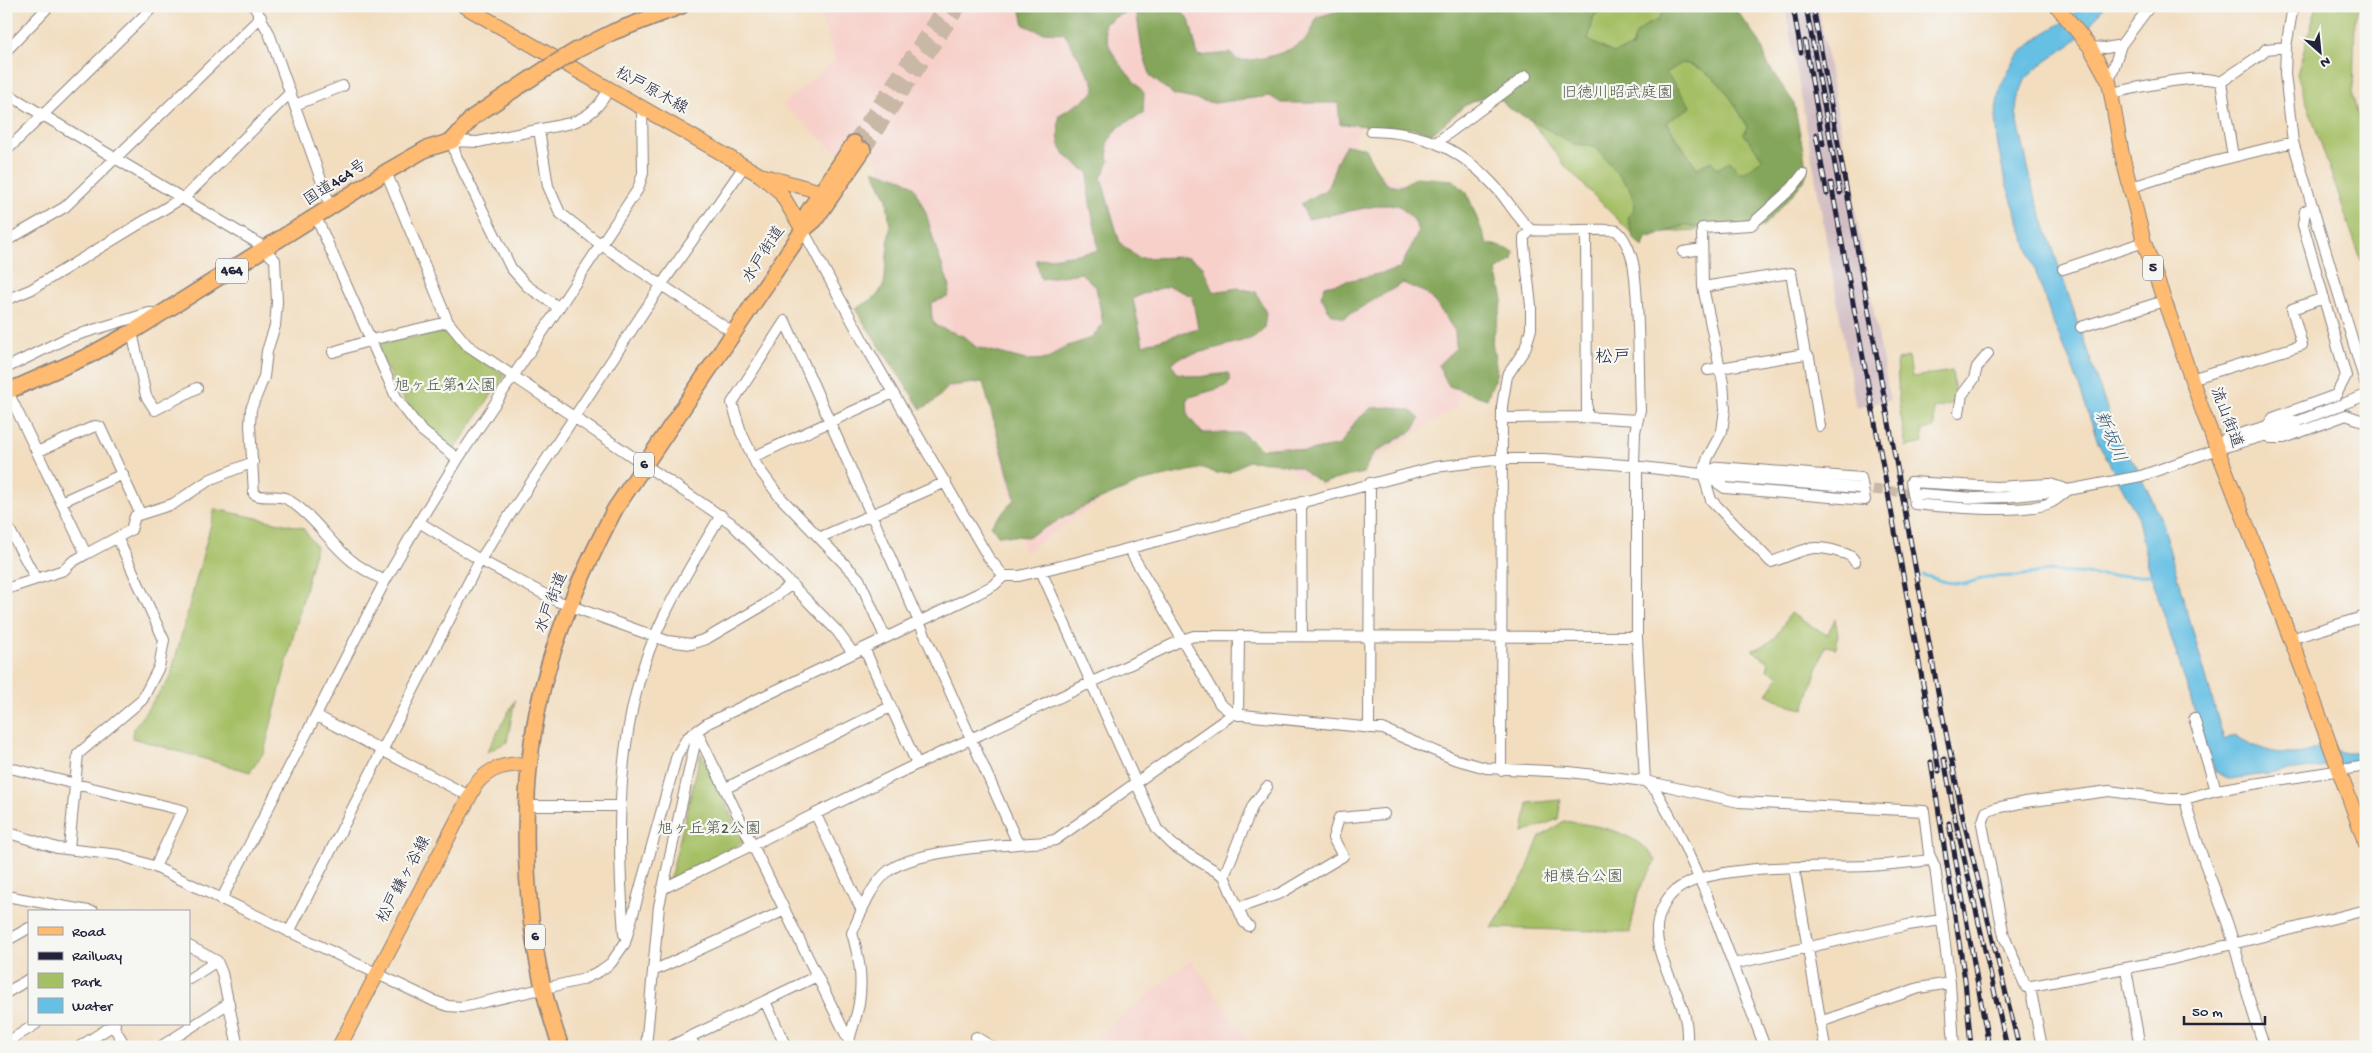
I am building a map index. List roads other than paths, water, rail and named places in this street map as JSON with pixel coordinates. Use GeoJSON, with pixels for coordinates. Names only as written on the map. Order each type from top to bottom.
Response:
{"type":"FeatureCollection","features":[{"type":"Feature","properties":{"kind":"highway"},"geometry":{"type":"LineString","coordinates":[[452,141],[472,117],[577,50],[613,32],[681,6]]}},
{"type":"Feature","properties":{"kind":"highway","name":"国道464号"},"geometry":{"type":"LineString","coordinates":[[7,392],[88,356],[132,332],[265,250],[386,172],[426,149],[452,141]]}},
{"type":"Feature","properties":{"kind":"highway","name":"水戸街道"},"geometry":{"type":"LineString","coordinates":[[561,1047],[544,988],[531,912],[528,806],[529,764],[544,683],[569,606],[606,526],[644,464],[803,230],[815,220],[858,146],[821,192],[808,212],[803,230]]}},
{"type":"Feature","properties":{"kind":"main road","name":"松戸原木線"},"geometry":{"type":"LineString","coordinates":[[464,6],[745,165],[780,192],[803,230]]}},
{"type":"Feature","properties":{"kind":"main road","name":"流山街道"},"geometry":{"type":"LineString","coordinates":[[2062,12],[2090,47],[2110,88],[2129,188],[2144,242],[2191,379],[2366,844]]}},
{"type":"Feature","properties":{"kind":"main road"},"geometry":{"type":"LineString","coordinates":[[760,175],[821,192]]}},
{"type":"Feature","properties":{"kind":"main road","name":"松戸鎌ヶ谷線"},"geometry":{"type":"LineString","coordinates":[[339,1047],[476,784],[489,771],[509,764],[529,764]]}},
{"type":"Feature","properties":{"kind":"street"},"geometry":{"type":"LineString","coordinates":[[6,51],[49,6]]}},
{"type":"Feature","properties":{"kind":"street"},"geometry":{"type":"LineString","coordinates":[[6,151],[154,6]]}},
{"type":"Feature","properties":{"kind":"street"},"geometry":{"type":"LineString","coordinates":[[254,6],[261,17],[295,105],[331,208]]}},
{"type":"Feature","properties":{"kind":"street"},"geometry":{"type":"LineString","coordinates":[[2150,6],[2121,44],[2110,88],[2196,79],[2214,79],[2220,82]]}},
{"type":"Feature","properties":{"kind":"street"},"geometry":{"type":"LineString","coordinates":[[2293,6],[2286,47],[2285,74],[2293,142],[2311,208],[2366,384]]}},
{"type":"Feature","properties":{"kind":"street"},"geometry":{"type":"LineString","coordinates":[[9,237],[65,207],[261,17]]}},
{"type":"Feature","properties":{"kind":"street"},"geometry":{"type":"LineString","coordinates":[[2090,47],[2106,48],[2121,44]]}},
{"type":"Feature","properties":{"kind":"street"},"geometry":{"type":"LineString","coordinates":[[2220,82],[2266,49],[2286,47]]}},
{"type":"Feature","properties":{"kind":"street"},"geometry":{"type":"LineString","coordinates":[[1437,142],[1526,76]]}},
{"type":"Feature","properties":{"kind":"street"},"geometry":{"type":"LineString","coordinates":[[2220,82],[2233,157]]}},
{"type":"Feature","properties":{"kind":"street"},"geometry":{"type":"LineString","coordinates":[[295,105],[343,86]]}},
{"type":"Feature","properties":{"kind":"street"},"geometry":{"type":"LineString","coordinates":[[558,307],[527,286],[511,268],[460,165],[452,141],[478,142],[539,130],[584,118],[594,110],[609,89]]}},
{"type":"Feature","properties":{"kind":"street"},"geometry":{"type":"LineString","coordinates":[[6,93],[265,250],[275,260],[278,302],[264,377],[252,409],[250,425],[254,494],[259,497],[280,496],[288,500],[315,520],[352,561],[385,581]]}},
{"type":"Feature","properties":{"kind":"street"},"geometry":{"type":"LineString","coordinates":[[6,300],[40,284],[181,198],[290,93]]}},
{"type":"Feature","properties":{"kind":"street"},"geometry":{"type":"LineString","coordinates":[[221,900],[385,581],[419,522],[458,459],[638,189],[643,173],[642,107]]}},
{"type":"Feature","properties":{"kind":"street"},"geometry":{"type":"LineString","coordinates":[[539,130],[548,186],[560,213],[600,244],[734,333]]}},
{"type":"Feature","properties":{"kind":"street"},"geometry":{"type":"LineString","coordinates":[[1371,131],[1410,134],[1437,142],[1473,164],[1501,193],[1531,230]]}},
{"type":"Feature","properties":{"kind":"street"},"geometry":{"type":"LineString","coordinates":[[2129,188],[2233,157],[2293,142]]}},
{"type":"Feature","properties":{"kind":"street"},"geometry":{"type":"LineString","coordinates":[[289,932],[480,560],[662,284],[745,165]]}},
{"type":"Feature","properties":{"kind":"street"},"geometry":{"type":"LineString","coordinates":[[386,172],[448,322],[467,345],[721,515],[837,631],[853,653]]}},
{"type":"Feature","properties":{"kind":"street"},"geometry":{"type":"LineString","coordinates":[[1803,174],[1792,188],[1751,225],[1702,228],[1703,287],[1713,369],[1725,397],[1725,420],[1722,431],[1708,456],[1703,474],[1710,500],[1771,562],[1813,546],[1823,547],[1851,556],[1856,562]]}},
{"type":"Feature","properties":{"kind":"street"},"geometry":{"type":"LineString","coordinates":[[2267,426],[2273,418],[2336,394],[2346,376],[2303,225],[2305,211],[2311,208]]}},
{"type":"Feature","properties":{"kind":"street"},"geometry":{"type":"LineString","coordinates":[[316,217],[407,415],[421,430],[458,459]]}},
{"type":"Feature","properties":{"kind":"street"},"geometry":{"type":"LineString","coordinates":[[1502,770],[1502,406],[1507,376],[1525,349],[1531,329],[1531,306],[1524,237],[1531,230],[1586,232],[1609,228],[1618,232],[1633,262],[1640,410],[1637,420],[1635,466],[1637,637],[1645,781],[1656,791],[1661,800],[1699,880],[1765,1047]]}},
{"type":"Feature","properties":{"kind":"street"},"geometry":{"type":"LineString","coordinates":[[803,230],[893,393],[988,557],[1004,576]]}},
{"type":"Feature","properties":{"kind":"street"},"geometry":{"type":"LineString","coordinates":[[1586,232],[1587,417]]}},
{"type":"Feature","properties":{"kind":"street"},"geometry":{"type":"LineString","coordinates":[[2062,269],[2144,242]]}},
{"type":"Feature","properties":{"kind":"street"},"geometry":{"type":"LineString","coordinates":[[1683,252],[1702,250]]}},
{"type":"Feature","properties":{"kind":"street"},"geometry":{"type":"LineString","coordinates":[[1703,287],[1791,273],[1805,354],[1809,357],[1820,426]]}},
{"type":"Feature","properties":{"kind":"street"},"geometry":{"type":"LineString","coordinates":[[2191,379],[2302,345],[2292,309],[2324,298]]}},
{"type":"Feature","properties":{"kind":"street"},"geometry":{"type":"LineString","coordinates":[[2081,327],[2164,301]]}},
{"type":"Feature","properties":{"kind":"street"},"geometry":{"type":"LineString","coordinates":[[6,368],[68,338],[149,313],[164,313]]}},
{"type":"Feature","properties":{"kind":"street"},"geometry":{"type":"LineString","coordinates":[[885,637],[859,579],[821,537],[779,496],[753,457],[741,432],[732,403],[785,321],[1018,844]]}},
{"type":"Feature","properties":{"kind":"street"},"geometry":{"type":"LineString","coordinates":[[333,352],[371,340],[448,322]]}},
{"type":"Feature","properties":{"kind":"street"},"geometry":{"type":"LineString","coordinates":[[132,332],[146,396],[155,410],[197,388]]}},
{"type":"Feature","properties":{"kind":"street"},"geometry":{"type":"LineString","coordinates":[[1713,369],[1805,354]]}},
{"type":"Feature","properties":{"kind":"street"},"geometry":{"type":"LineString","coordinates":[[1959,413],[1962,394],[1974,379],[1977,367],[1988,354]]}},
{"type":"Feature","properties":{"kind":"street"},"geometry":{"type":"LineString","coordinates":[[7,392],[86,554]]}},
{"type":"Feature","properties":{"kind":"street"},"geometry":{"type":"LineString","coordinates":[[753,457],[893,393]]}},
{"type":"Feature","properties":{"kind":"street"},"geometry":{"type":"LineString","coordinates":[[1921,494],[2005,497],[2068,490],[2141,476],[2218,448],[2260,438],[2294,427],[2299,421],[2366,395]]}},
{"type":"Feature","properties":{"kind":"street"},"geometry":{"type":"LineString","coordinates":[[2260,438],[2284,438],[2346,415],[2366,422]]}},
{"type":"Feature","properties":{"kind":"street"},"geometry":{"type":"LineString","coordinates":[[1503,418],[1587,417],[1637,420]]}},
{"type":"Feature","properties":{"kind":"street"},"geometry":{"type":"LineString","coordinates":[[2218,448],[2226,438],[2291,419],[2299,421]]}},
{"type":"Feature","properties":{"kind":"street"},"geometry":{"type":"LineString","coordinates":[[37,452],[95,426],[100,427],[140,513]]}},
{"type":"Feature","properties":{"kind":"street"},"geometry":{"type":"LineString","coordinates":[[6,832],[57,848],[120,855],[155,868],[376,974],[448,1006],[462,1006],[581,980],[600,971],[611,963],[625,943],[677,755],[687,738],[698,730],[992,586],[1004,576],[1041,571],[1435,467],[1502,459],[1544,459],[1635,466],[1858,488]]}},
{"type":"Feature","properties":{"kind":"street"},"geometry":{"type":"LineString","coordinates":[[6,589],[64,570],[86,554],[118,539],[131,530],[135,516],[140,513],[172,504],[211,479],[253,462]]}},
{"type":"Feature","properties":{"kind":"street"},"geometry":{"type":"LineString","coordinates":[[1719,467],[1861,478],[1865,500],[1725,488],[1703,474],[1719,467]]}},
{"type":"Feature","properties":{"kind":"street"},"geometry":{"type":"LineString","coordinates":[[61,502],[123,474]]}},
{"type":"Feature","properties":{"kind":"street"},"geometry":{"type":"LineString","coordinates":[[821,537],[946,482]]}},
{"type":"Feature","properties":{"kind":"street"},"geometry":{"type":"LineString","coordinates":[[1911,482],[1996,488],[2050,484],[2068,490],[2051,502],[2035,506],[1971,508],[1916,504],[1911,482]]}},
{"type":"Feature","properties":{"kind":"street"},"geometry":{"type":"LineString","coordinates":[[1369,728],[1370,484]]}},
{"type":"Feature","properties":{"kind":"street"},"geometry":{"type":"LineString","coordinates":[[1301,502],[1302,636]]}},
{"type":"Feature","properties":{"kind":"street"},"geometry":{"type":"LineString","coordinates":[[625,943],[622,895],[622,773],[629,724],[637,687],[670,603],[721,515]]}},
{"type":"Feature","properties":{"kind":"street"},"geometry":{"type":"LineString","coordinates":[[419,522],[480,560],[569,606],[681,644],[699,642],[751,612],[792,584]]}},
{"type":"Feature","properties":{"kind":"street"},"geometry":{"type":"LineString","coordinates":[[6,523],[36,579]]}},
{"type":"Feature","properties":{"kind":"street"},"geometry":{"type":"LineString","coordinates":[[69,849],[78,754],[142,700],[159,667],[164,640],[118,539]]}},
{"type":"Feature","properties":{"kind":"street"},"geometry":{"type":"LineString","coordinates":[[1131,548],[1182,640],[1232,713]]}},
{"type":"Feature","properties":{"kind":"street"},"geometry":{"type":"LineString","coordinates":[[1041,571],[1156,829],[1167,842],[1224,876],[1244,922],[1249,926]]}},
{"type":"Feature","properties":{"kind":"street"},"geometry":{"type":"LineString","coordinates":[[2290,639],[2366,616]]}},
{"type":"Feature","properties":{"kind":"street"},"geometry":{"type":"LineString","coordinates":[[662,889],[754,846],[971,738],[1194,636],[1637,637]]}},
{"type":"Feature","properties":{"kind":"street"},"geometry":{"type":"LineString","coordinates":[[1232,713],[1239,636]]}},
{"type":"Feature","properties":{"kind":"street"},"geometry":{"type":"LineString","coordinates":[[864,648],[917,764]]}},
{"type":"Feature","properties":{"kind":"street"},"geometry":{"type":"LineString","coordinates":[[726,788],[890,707]]}},
{"type":"Feature","properties":{"kind":"street"},"geometry":{"type":"LineString","coordinates":[[851,1044],[861,984],[860,962],[852,933],[881,878],[895,866],[925,856],[972,848],[1055,840],[1232,713],[1392,731],[1461,761],[1502,770],[1569,772],[1645,781],[1738,802],[1924,811],[1950,984],[1954,1047]]}},
{"type":"Feature","properties":{"kind":"street"},"geometry":{"type":"LineString","coordinates":[[317,716],[469,796]]}},
{"type":"Feature","properties":{"kind":"street"},"geometry":{"type":"LineString","coordinates":[[2194,718],[2216,790]]}},
{"type":"Feature","properties":{"kind":"street"},"geometry":{"type":"LineString","coordinates":[[698,730],[851,1044]]}},
{"type":"Feature","properties":{"kind":"street"},"geometry":{"type":"LineString","coordinates":[[646,1047],[662,889],[698,730]]}},
{"type":"Feature","properties":{"kind":"street"},"geometry":{"type":"LineString","coordinates":[[2366,766],[2338,768],[2216,790],[2185,799],[2170,799],[2109,790],[2025,802],[1986,812],[1982,824],[2004,936],[2026,987],[2126,969],[2233,945],[2366,910]]}},
{"type":"Feature","properties":{"kind":"street"},"geometry":{"type":"LineString","coordinates":[[6,767],[182,810],[155,868]]}},
{"type":"Feature","properties":{"kind":"street"},"geometry":{"type":"LineString","coordinates":[[1224,876],[1253,805],[1267,787]]}},
{"type":"Feature","properties":{"kind":"street"},"geometry":{"type":"LineString","coordinates":[[2185,799],[2200,856],[2215,890],[2265,1047]]}},
{"type":"Feature","properties":{"kind":"street"},"geometry":{"type":"LineString","coordinates":[[528,806],[621,806]]}},
{"type":"Feature","properties":{"kind":"street"},"geometry":{"type":"LineString","coordinates":[[1238,908],[1281,893],[1343,856],[1333,838],[1339,818],[1384,814]]}},
{"type":"Feature","properties":{"kind":"street"},"geometry":{"type":"LineString","coordinates":[[816,815],[862,911]]}},
{"type":"Feature","properties":{"kind":"street"},"geometry":{"type":"LineString","coordinates":[[1686,1047],[1687,1030],[1684,1008],[1662,957],[1658,927],[1659,916],[1667,899],[1675,890],[1699,880],[1728,873],[1768,868],[1870,866],[1932,860]]}},
{"type":"Feature","properties":{"kind":"street"},"geometry":{"type":"LineString","coordinates":[[1794,868],[1825,1047]]}},
{"type":"Feature","properties":{"kind":"street"},"geometry":{"type":"LineString","coordinates":[[6,896],[45,907],[74,910]]}},
{"type":"Feature","properties":{"kind":"street"},"geometry":{"type":"LineString","coordinates":[[653,971],[785,910]]}},
{"type":"Feature","properties":{"kind":"street"},"geometry":{"type":"LineString","coordinates":[[1733,964],[1908,925],[1941,920]]}},
{"type":"Feature","properties":{"kind":"street"},"geometry":{"type":"LineString","coordinates":[[6,942],[28,929]]}},
{"type":"Feature","properties":{"kind":"street"},"geometry":{"type":"LineString","coordinates":[[190,947],[217,961],[222,973],[238,1047]]}},
{"type":"Feature","properties":{"kind":"street"},"geometry":{"type":"LineString","coordinates":[[190,977],[217,961]]}},
{"type":"Feature","properties":{"kind":"street"},"geometry":{"type":"LineString","coordinates":[[2126,969],[2140,1047]]}},
{"type":"Feature","properties":{"kind":"street"},"geometry":{"type":"LineString","coordinates":[[669,1047],[817,976]]}},
{"type":"Feature","properties":{"kind":"street"},"geometry":{"type":"LineString","coordinates":[[6,993],[28,980]]}},
{"type":"Feature","properties":{"kind":"street"},"geometry":{"type":"LineString","coordinates":[[1820,1022],[1919,988],[1950,984]]}},
{"type":"Feature","properties":{"kind":"street"},"geometry":{"type":"LineString","coordinates":[[2030,987],[2042,1047]]}},
{"type":"Feature","properties":{"kind":"street"},"geometry":{"type":"LineString","coordinates":[[765,1001],[786,1047]]}},
{"type":"Feature","properties":{"kind":"street"},"geometry":{"type":"LineString","coordinates":[[160,1047],[228,1004]]}},
{"type":"Feature","properties":{"kind":"street"},"geometry":{"type":"LineString","coordinates":[[8,1047],[6,1043],[33,1026]]}},
{"type":"Feature","properties":{"kind":"street"},"geometry":{"type":"LineString","coordinates":[[79,1047],[111,1026]]}},
{"type":"Feature","properties":{"kind":"street"},"geometry":{"type":"LineString","coordinates":[[114,1026],[126,1047]]}},
{"type":"Feature","properties":{"kind":"street"},"geometry":{"type":"LineString","coordinates":[[690,1037],[695,1047]]}},
{"type":"Feature","properties":{"kind":"street"},"geometry":{"type":"LineString","coordinates":[[976,1038],[992,1047]]}},
{"type":"Feature","properties":{"kind":"water","name":"新坂川"},"geometry":{"type":"Polygon","coordinates":[[[2083,6],[2104,6],[2087,29],[2070,45],[2036,68],[2025,80],[2017,100],[2016,113],[2033,190],[2116,436],[2136,466],[2160,517],[2224,740],[2235,735],[2265,750],[2288,754],[2300,754],[2320,746],[2345,753],[2366,753],[2366,763],[2333,765],[2230,779],[2214,771],[2148,565],[2137,515],[2098,442],[2071,363],[2054,325],[2004,177],[1997,140],[1995,116],[2000,87],[2016,57],[2040,36],[2063,22],[2083,6]]]}},
{"type":"Feature","properties":{"kind":"waterway"},"geometry":{"type":"LineString","coordinates":[[1923,575],[1946,582],[1965,584],[1987,577],[2018,576],[2047,571],[2111,576],[2154,575]]}},
{"type":"Feature","properties":{"kind":"tunnel"},"geometry":{"type":"LineString","coordinates":[[854,143],[946,6]]}},
{"type":"Feature","properties":{"kind":"tunnel"},"geometry":{"type":"LineString","coordinates":[[863,150],[959,6]]}},
{"type":"Feature","properties":{"kind":"tunnel"},"geometry":{"type":"LineString","coordinates":[[1858,488],[1920,494]]}},
{"type":"Feature","properties":{"kind":"railway"},"geometry":{"type":"LineString","coordinates":[[1793,6],[1801,52]]}},
{"type":"Feature","properties":{"kind":"railway"},"geometry":{"type":"LineString","coordinates":[[1806,6],[1840,193]]}},
{"type":"Feature","properties":{"kind":"railway"},"geometry":{"type":"LineString","coordinates":[[1813,6],[1938,692],[1963,818],[2019,1047]]}},
{"type":"Feature","properties":{"kind":"railway"},"geometry":{"type":"LineString","coordinates":[[1805,41],[1823,144]]}},
{"type":"Feature","properties":{"kind":"railway"},"geometry":{"type":"LineString","coordinates":[[1816,135],[1827,194]]}},
{"type":"Feature","properties":{"kind":"railway"},"geometry":{"type":"LineString","coordinates":[[1831,183],[1939,771]]}},
{"type":"Feature","properties":{"kind":"railway"},"geometry":{"type":"LineString","coordinates":[[1944,759],[1955,818],[2007,1047]]}},
{"type":"Feature","properties":{"kind":"railway"},"geometry":{"type":"LineString","coordinates":[[1931,762],[1965,980],[1971,1047]]}},
{"type":"Feature","properties":{"kind":"railway"},"geometry":{"type":"LineString","coordinates":[[1949,823],[1989,1047]]}},
{"type":"Feature","properties":{"kind":"district","name":"松戸"},"geometry":{"type":"Point","coordinates":[1613,358]}},
{"type":"Feature","properties":{"kind":"park label","name":"旧徳川昭武庭園"},"geometry":{"type":"Point","coordinates":[1617,94]}},
{"type":"Feature","properties":{"kind":"park label","name":"旭ヶ丘第1公園"},"geometry":{"type":"Point","coordinates":[445,387]}},
{"type":"Feature","properties":{"kind":"park label","name":"旭ヶ丘第2公園"},"geometry":{"type":"Point","coordinates":[709,830]}},
{"type":"Feature","properties":{"kind":"park label","name":"相模台公園"},"geometry":{"type":"Point","coordinates":[1583,878]}}]}
